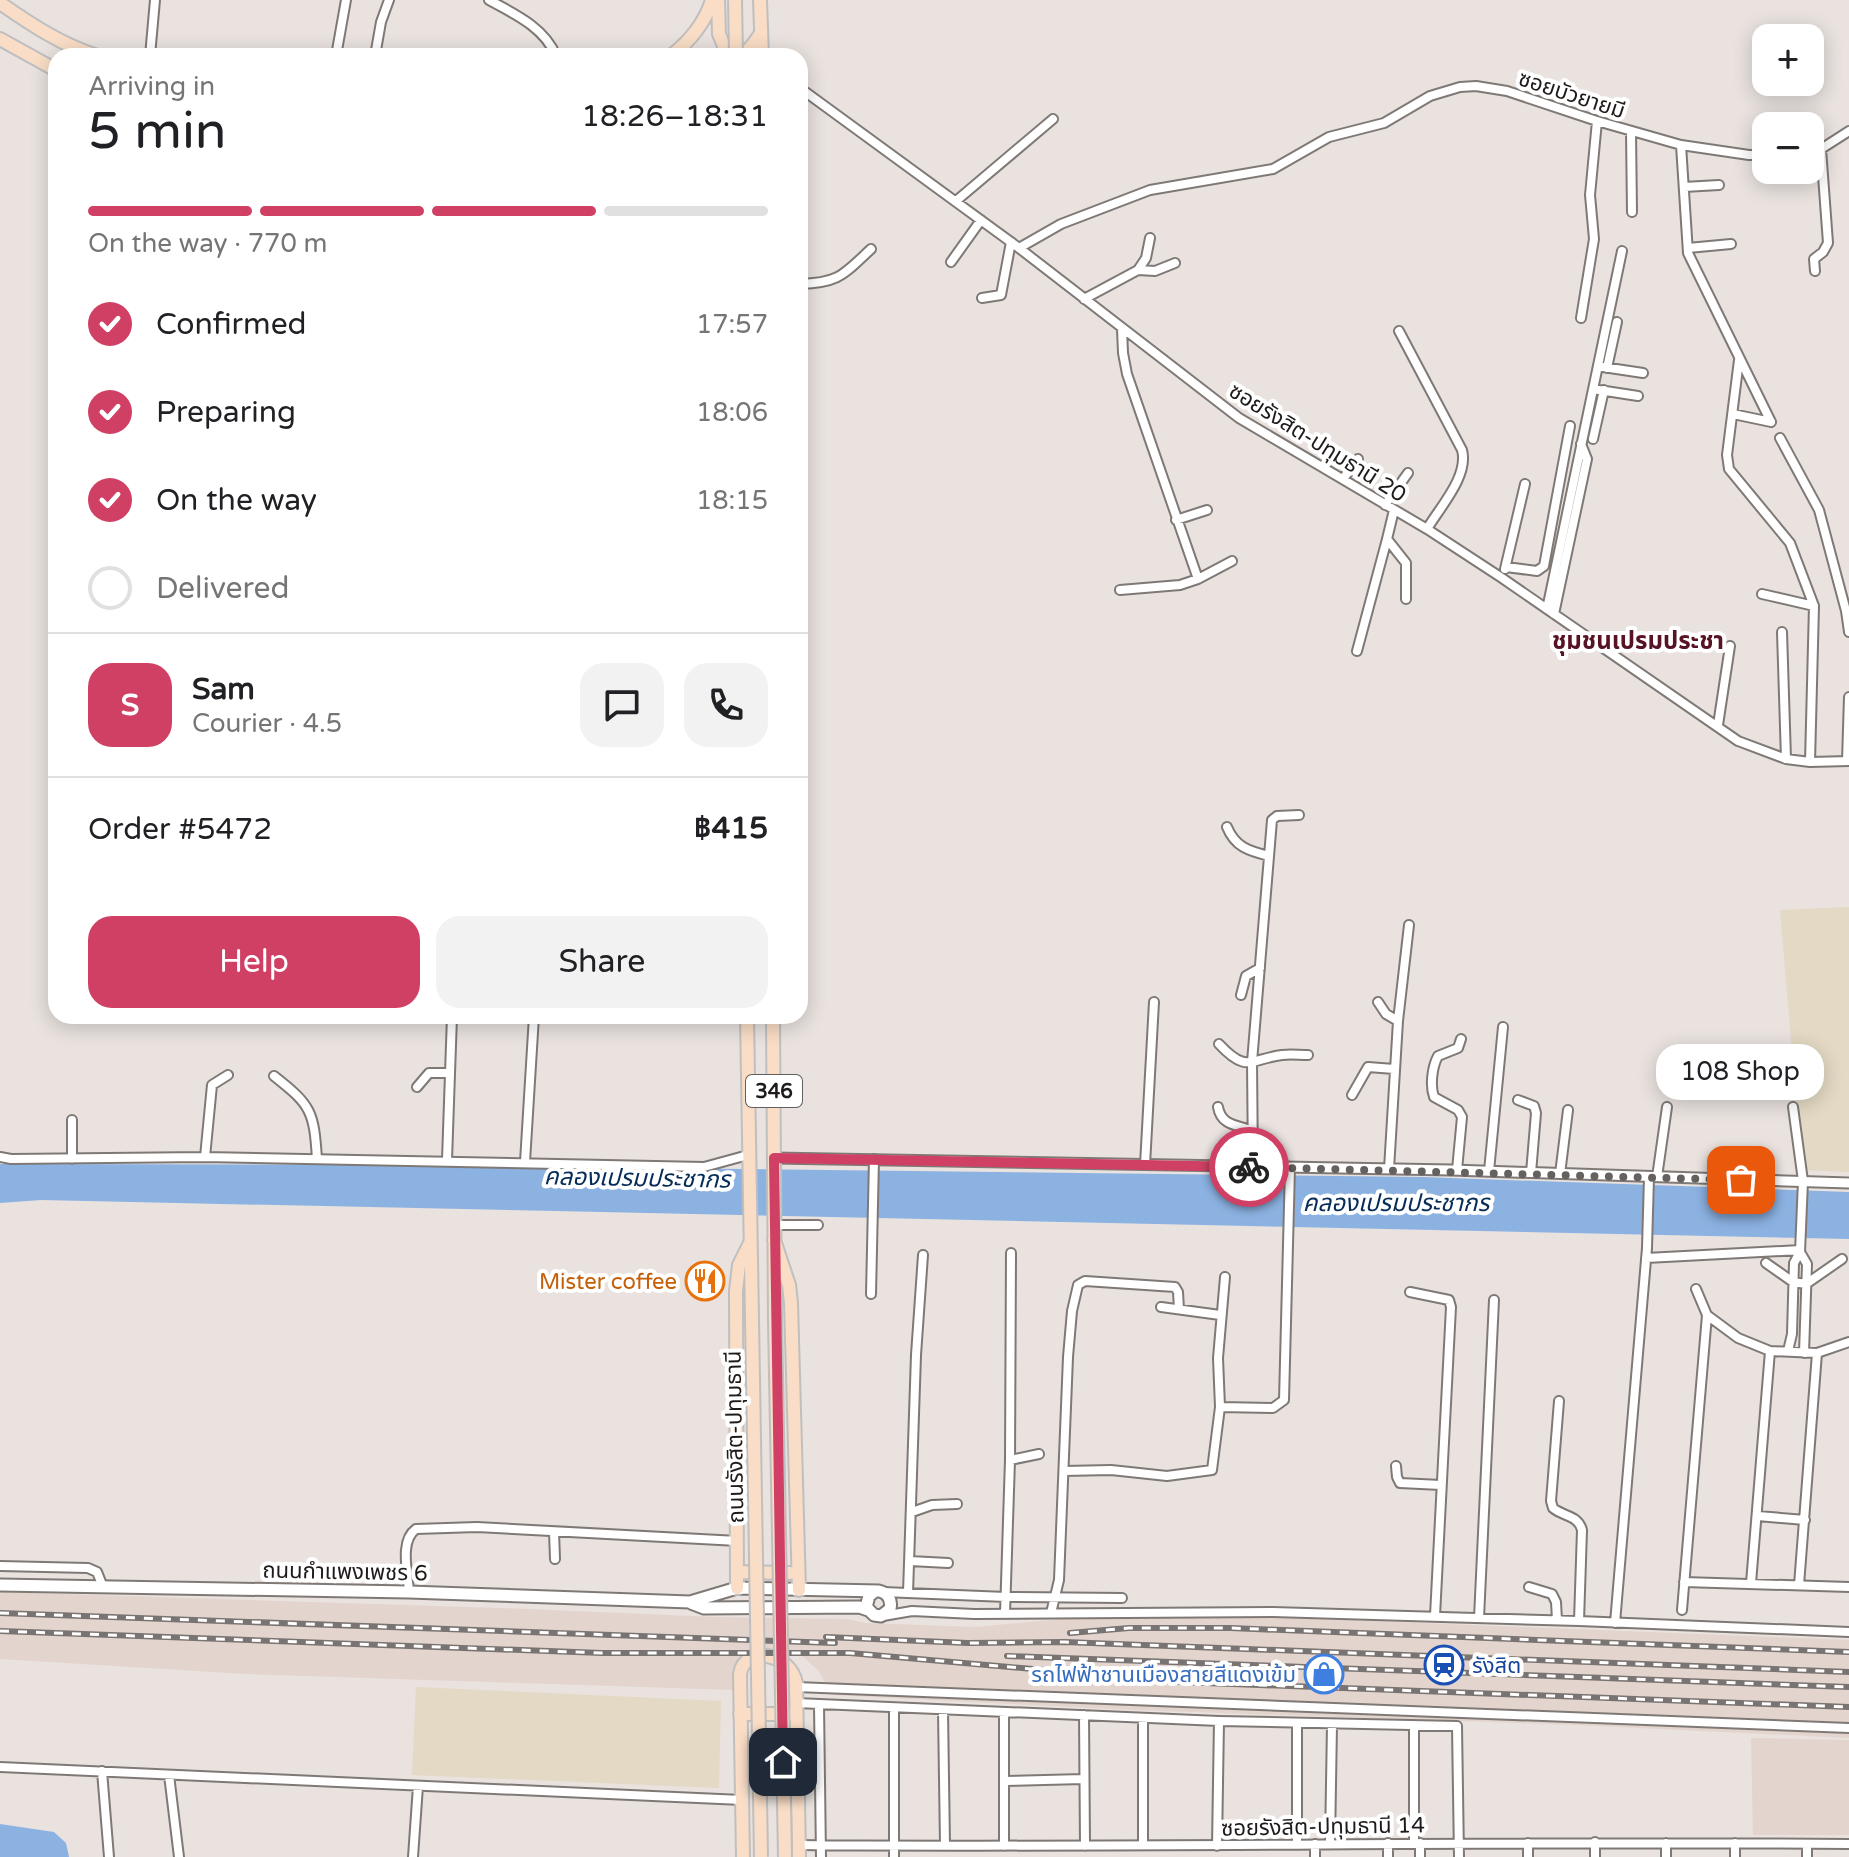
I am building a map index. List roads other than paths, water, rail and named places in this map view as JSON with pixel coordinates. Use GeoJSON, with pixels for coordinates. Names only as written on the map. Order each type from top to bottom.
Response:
{"type":"FeatureCollection","features":[{"type":"Feature","properties":{"kind":"main road"},"geometry":{"type":"LineString","coordinates":[[715,0],[719,34],[725,48]]}},
{"type":"Feature","properties":{"kind":"main road"},"geometry":{"type":"LineString","coordinates":[[681,48],[708,14],[715,0]]}},
{"type":"Feature","properties":{"kind":"main road"},"geometry":{"type":"LineString","coordinates":[[735,0],[736,48]]}},
{"type":"Feature","properties":{"kind":"main road"},"geometry":{"type":"LineString","coordinates":[[760,0],[762,48]]}},
{"type":"Feature","properties":{"kind":"main road"},"geometry":{"type":"LineString","coordinates":[[0,3],[76,48]]}},
{"type":"Feature","properties":{"kind":"main road"},"geometry":{"type":"LineString","coordinates":[[752,48],[761,33]]}},
{"type":"Feature","properties":{"kind":"main road"},"geometry":{"type":"LineString","coordinates":[[0,39],[48,66]]}},
{"type":"Feature","properties":{"kind":"main road","name":"ถนนรังสิต-ปทุมธานี"},"geometry":{"type":"LineString","coordinates":[[747,1024],[761,1857]]}},
{"type":"Feature","properties":{"kind":"main road","name":"ถนนรังสิต-ปทุมธานี"},"geometry":{"type":"LineString","coordinates":[[773,1024],[785,1857]]}},
{"type":"Feature","properties":{"kind":"main road"},"geometry":{"type":"LineString","coordinates":[[774,1240],[789,1285],[791,1303],[799,1590]]}},
{"type":"Feature","properties":{"kind":"main road"},"geometry":{"type":"LineString","coordinates":[[737,1588],[736,1291],[739,1265],[750,1243]]}},
{"type":"Feature","properties":{"kind":"main road"},"geometry":{"type":"LineString","coordinates":[[739,1572],[797,1573]]}},
{"type":"Feature","properties":{"kind":"main road","name":"ถนนกำแพงเพชร 6"},"geometry":{"type":"LineString","coordinates":[[0,1585],[409,1592],[690,1602],[737,1588],[883,1595]]}},
{"type":"Feature","properties":{"kind":"main road"},"geometry":{"type":"LineString","coordinates":[[883,1595],[890,1609],[881,1616],[868,1610],[867,1599],[883,1595]]}},
{"type":"Feature","properties":{"kind":"main road","name":"ถนนกำแพงเพชร 6"},"geometry":{"type":"LineString","coordinates":[[690,1602],[704,1608],[859,1607],[868,1610]]}},
{"type":"Feature","properties":{"kind":"main road"},"geometry":{"type":"LineString","coordinates":[[743,1857],[740,1674],[741,1666],[746,1661],[765,1656],[785,1661],[794,1671],[799,1851]]}},
{"type":"Feature","properties":{"kind":"main road"},"geometry":{"type":"LineString","coordinates":[[740,1714],[796,1709]]}},
{"type":"Feature","properties":{"kind":"street"},"geometry":{"type":"LineString","coordinates":[[151,48],[155,0]]}},
{"type":"Feature","properties":{"kind":"street"},"geometry":{"type":"LineString","coordinates":[[337,48],[345,3],[353,0]]}},
{"type":"Feature","properties":{"kind":"street"},"geometry":{"type":"LineString","coordinates":[[376,48],[389,0]]}},
{"type":"Feature","properties":{"kind":"street"},"geometry":{"type":"LineString","coordinates":[[489,0],[543,35],[551,48]]}},
{"type":"Feature","properties":{"kind":"street","name":"ซอยบัวยายมี"},"geometry":{"type":"LineString","coordinates":[[1019,248],[1061,224],[1150,190],[1273,169],[1329,137],[1374,127],[1430,96],[1460,87],[1507,91],[1631,132],[1681,145],[1752,155]]}},
{"type":"Feature","properties":{"kind":"street","name":"ซอยรังสิต-ปทุมธานี 20"},"geometry":{"type":"LineString","coordinates":[[808,94],[1011,242],[1250,425],[1427,529],[1738,741],[1786,759],[1848,761]]}},
{"type":"Feature","properties":{"kind":"street"},"geometry":{"type":"LineString","coordinates":[[956,201],[1053,119]]}},
{"type":"Feature","properties":{"kind":"street"},"geometry":{"type":"LineString","coordinates":[[1581,318],[1594,239],[1590,195],[1597,121]]}},
{"type":"Feature","properties":{"kind":"street"},"geometry":{"type":"LineString","coordinates":[[1824,147],[1849,131]]}},
{"type":"Feature","properties":{"kind":"street"},"geometry":{"type":"LineString","coordinates":[[1631,132],[1632,212]]}},
{"type":"Feature","properties":{"kind":"street"},"geometry":{"type":"LineString","coordinates":[[1681,145],[1688,248],[1771,422],[1733,414]]}},
{"type":"Feature","properties":{"kind":"street"},"geometry":{"type":"LineString","coordinates":[[1815,271],[1814,259],[1828,243],[1824,184]]}},
{"type":"Feature","properties":{"kind":"street"},"geometry":{"type":"LineString","coordinates":[[1684,187],[1719,185]]}},
{"type":"Feature","properties":{"kind":"street"},"geometry":{"type":"LineString","coordinates":[[951,262],[981,220]]}},
{"type":"Feature","properties":{"kind":"street"},"geometry":{"type":"LineString","coordinates":[[1084,299],[1138,270],[1146,258],[1150,238]]}},
{"type":"Feature","properties":{"kind":"street"},"geometry":{"type":"LineString","coordinates":[[982,298],[1001,295],[1011,242]]}},
{"type":"Feature","properties":{"kind":"street"},"geometry":{"type":"LineString","coordinates":[[1688,248],[1731,244]]}},
{"type":"Feature","properties":{"kind":"street"},"geometry":{"type":"LineString","coordinates":[[808,283],[839,278],[871,249]]}},
{"type":"Feature","properties":{"kind":"street"},"geometry":{"type":"LineString","coordinates":[[1603,367],[1622,251]]}},
{"type":"Feature","properties":{"kind":"street"},"geometry":{"type":"LineString","coordinates":[[1138,270],[1155,271],[1175,263]]}},
{"type":"Feature","properties":{"kind":"street"},"geometry":{"type":"LineString","coordinates":[[1551,611],[1574,503],[1587,459],[1580,443],[1593,389],[1617,322]]}},
{"type":"Feature","properties":{"kind":"street"},"geometry":{"type":"LineString","coordinates":[[1122,329],[1127,374],[1198,579]]}},
{"type":"Feature","properties":{"kind":"street"},"geometry":{"type":"LineString","coordinates":[[1399,331],[1465,460],[1459,477],[1427,529]]}},
{"type":"Feature","properties":{"kind":"street"},"geometry":{"type":"LineString","coordinates":[[1739,360],[1727,455],[1729,469],[1790,543],[1814,606],[1810,762]]}},
{"type":"Feature","properties":{"kind":"street"},"geometry":{"type":"LineString","coordinates":[[1603,367],[1643,373]]}},
{"type":"Feature","properties":{"kind":"street"},"geometry":{"type":"LineString","coordinates":[[1593,389],[1638,396]]}},
{"type":"Feature","properties":{"kind":"street"},"geometry":{"type":"LineString","coordinates":[[1593,439],[1604,390]]}},
{"type":"Feature","properties":{"kind":"street"},"geometry":{"type":"LineString","coordinates":[[1506,567],[1537,571],[1544,566],[1570,426]]}},
{"type":"Feature","properties":{"kind":"street"},"geometry":{"type":"LineString","coordinates":[[1780,438],[1819,510],[1849,632]]}},
{"type":"Feature","properties":{"kind":"street"},"geometry":{"type":"LineString","coordinates":[[1343,479],[1358,459]]}},
{"type":"Feature","properties":{"kind":"street"},"geometry":{"type":"LineString","coordinates":[[1385,505],[1408,473]]}},
{"type":"Feature","properties":{"kind":"street"},"geometry":{"type":"LineString","coordinates":[[1502,578],[1525,484]]}},
{"type":"Feature","properties":{"kind":"street"},"geometry":{"type":"LineString","coordinates":[[1176,520],[1207,510]]}},
{"type":"Feature","properties":{"kind":"street"},"geometry":{"type":"LineString","coordinates":[[1357,651],[1394,510]]}},
{"type":"Feature","properties":{"kind":"street"},"geometry":{"type":"LineString","coordinates":[[1387,539],[1406,563],[1406,599]]}},
{"type":"Feature","properties":{"kind":"street"},"geometry":{"type":"LineString","coordinates":[[1120,590],[1180,585],[1232,561]]}},
{"type":"Feature","properties":{"kind":"street"},"geometry":{"type":"LineString","coordinates":[[1762,594],[1814,606]]}},
{"type":"Feature","properties":{"kind":"street"},"geometry":{"type":"LineString","coordinates":[[1782,632],[1786,759]]}},
{"type":"Feature","properties":{"kind":"street"},"geometry":{"type":"LineString","coordinates":[[1718,725],[1730,646]]}},
{"type":"Feature","properties":{"kind":"street"},"geometry":{"type":"LineString","coordinates":[[1848,761],[1849,697]]}},
{"type":"Feature","properties":{"kind":"street"},"geometry":{"type":"LineString","coordinates":[[1253,1167],[1252,1062],[1274,817],[1299,815]]}},
{"type":"Feature","properties":{"kind":"street"},"geometry":{"type":"LineString","coordinates":[[1227,827],[1232,840],[1239,846],[1269,856]]}},
{"type":"Feature","properties":{"kind":"street"},"geometry":{"type":"LineString","coordinates":[[1389,1169],[1394,1069],[1409,925]]}},
{"type":"Feature","properties":{"kind":"street"},"geometry":{"type":"LineString","coordinates":[[1241,995],[1246,976],[1260,968]]}},
{"type":"Feature","properties":{"kind":"street"},"geometry":{"type":"LineString","coordinates":[[1145,1165],[1154,1002]]}},
{"type":"Feature","properties":{"kind":"street"},"geometry":{"type":"LineString","coordinates":[[1378,1002],[1386,1014],[1398,1021]]}},
{"type":"Feature","properties":{"kind":"street"},"geometry":{"type":"LineString","coordinates":[[447,1160],[452,1024]]}},
{"type":"Feature","properties":{"kind":"street"},"geometry":{"type":"LineString","coordinates":[[525,1162],[534,1024]]}},
{"type":"Feature","properties":{"kind":"street"},"geometry":{"type":"LineString","coordinates":[[1489,1171],[1503,1027]]}},
{"type":"Feature","properties":{"kind":"street"},"geometry":{"type":"LineString","coordinates":[[1457,1170],[1462,1117],[1458,1110],[1434,1097],[1432,1092],[1434,1063],[1438,1056],[1458,1048],[1461,1039]]}},
{"type":"Feature","properties":{"kind":"street"},"geometry":{"type":"LineString","coordinates":[[1219,1044],[1234,1060],[1252,1062],[1280,1055],[1308,1055]]}},
{"type":"Feature","properties":{"kind":"street"},"geometry":{"type":"LineString","coordinates":[[1352,1095],[1368,1067],[1394,1069]]}},
{"type":"Feature","properties":{"kind":"street"},"geometry":{"type":"LineString","coordinates":[[417,1087],[429,1073],[450,1073]]}},
{"type":"Feature","properties":{"kind":"street"},"geometry":{"type":"LineString","coordinates":[[205,1157],[212,1085],[228,1075]]}},
{"type":"Feature","properties":{"kind":"street"},"geometry":{"type":"LineString","coordinates":[[274,1076],[305,1102],[310,1112],[317,1159]]}},
{"type":"Feature","properties":{"kind":"street"},"geometry":{"type":"LineString","coordinates":[[1518,1100],[1534,1106],[1536,1113],[1531,1173]]}},
{"type":"Feature","properties":{"kind":"street"},"geometry":{"type":"LineString","coordinates":[[1218,1107],[1225,1122],[1251,1130]]}},
{"type":"Feature","properties":{"kind":"street"},"geometry":{"type":"LineString","coordinates":[[1615,1623],[1652,1179],[1667,1107]]}},
{"type":"Feature","properties":{"kind":"street"},"geometry":{"type":"LineString","coordinates":[[1788,1351],[1792,1334],[1794,1263],[1800,1250],[1803,1185],[1793,1107]]}},
{"type":"Feature","properties":{"kind":"street"},"geometry":{"type":"LineString","coordinates":[[1560,1174],[1568,1110]]}},
{"type":"Feature","properties":{"kind":"street"},"geometry":{"type":"LineString","coordinates":[[72,1120],[72,1159]]}},
{"type":"Feature","properties":{"kind":"street"},"geometry":{"type":"LineString","coordinates":[[0,1157],[447,1160],[704,1167],[749,1161]]}},
{"type":"Feature","properties":{"kind":"street"},"geometry":{"type":"LineString","coordinates":[[871,1294],[874,1161]]}},
{"type":"Feature","properties":{"kind":"street"},"geometry":{"type":"LineString","coordinates":[[774,1162],[1457,1170],[1803,1185],[1849,1183]]}},
{"type":"Feature","properties":{"kind":"street"},"geometry":{"type":"LineString","coordinates":[[1220,1407],[1273,1408],[1284,1400],[1290,1170]]}},
{"type":"Feature","properties":{"kind":"street"},"geometry":{"type":"LineString","coordinates":[[774,1223],[818,1225]]}},
{"type":"Feature","properties":{"kind":"street"},"geometry":{"type":"LineString","coordinates":[[1646,1258],[1800,1250]]}},
{"type":"Feature","properties":{"kind":"street"},"geometry":{"type":"LineString","coordinates":[[1800,1250],[1807,1264],[1804,1353]]}},
{"type":"Feature","properties":{"kind":"street"},"geometry":{"type":"LineString","coordinates":[[1005,1614],[1010,1460],[1011,1253]]}},
{"type":"Feature","properties":{"kind":"street"},"geometry":{"type":"LineString","coordinates":[[908,1593],[916,1355],[923,1255]]}},
{"type":"Feature","properties":{"kind":"street"},"geometry":{"type":"LineString","coordinates":[[1766,1263],[1793,1282],[1806,1284],[1842,1259]]}},
{"type":"Feature","properties":{"kind":"street"},"geometry":{"type":"LineString","coordinates":[[1064,1471],[1111,1470],[1167,1476],[1212,1470],[1220,1407],[1220,1315],[1225,1277]]}},
{"type":"Feature","properties":{"kind":"street"},"geometry":{"type":"LineString","coordinates":[[1051,1613],[1059,1580],[1068,1357],[1078,1285],[1085,1281],[1175,1287],[1179,1309]]}},
{"type":"Feature","properties":{"kind":"street"},"geometry":{"type":"LineString","coordinates":[[1682,1610],[1707,1315],[1696,1289]]}},
{"type":"Feature","properties":{"kind":"street"},"geometry":{"type":"LineString","coordinates":[[1410,1292],[1449,1300],[1451,1307],[1435,1616]]}},
{"type":"Feature","properties":{"kind":"street"},"geometry":{"type":"LineString","coordinates":[[1479,1618],[1494,1300]]}},
{"type":"Feature","properties":{"kind":"street"},"geometry":{"type":"LineString","coordinates":[[1161,1307],[1220,1315]]}},
{"type":"Feature","properties":{"kind":"street"},"geometry":{"type":"LineString","coordinates":[[1707,1315],[1738,1338],[1770,1351],[1817,1353],[1849,1342]]}},
{"type":"Feature","properties":{"kind":"street"},"geometry":{"type":"LineString","coordinates":[[1751,1583],[1770,1351]]}},
{"type":"Feature","properties":{"kind":"street"},"geometry":{"type":"LineString","coordinates":[[1799,1585],[1817,1353]]}},
{"type":"Feature","properties":{"kind":"street"},"geometry":{"type":"LineString","coordinates":[[1559,1401],[1551,1501],[1559,1513],[1580,1522],[1582,1530],[1579,1621]]}},
{"type":"Feature","properties":{"kind":"street"},"geometry":{"type":"LineString","coordinates":[[1010,1460],[1039,1454]]}},
{"type":"Feature","properties":{"kind":"street"},"geometry":{"type":"LineString","coordinates":[[1396,1466],[1400,1483],[1441,1485]]}},
{"type":"Feature","properties":{"kind":"street"},"geometry":{"type":"LineString","coordinates":[[912,1512],[932,1505],[957,1504]]}},
{"type":"Feature","properties":{"kind":"street"},"geometry":{"type":"LineString","coordinates":[[1758,1516],[1805,1520]]}},
{"type":"Feature","properties":{"kind":"street"},"geometry":{"type":"LineString","coordinates":[[409,1592],[406,1544],[410,1533],[416,1529],[477,1527],[738,1541]]}},
{"type":"Feature","properties":{"kind":"street"},"geometry":{"type":"LineString","coordinates":[[554,1532],[555,1559]]}},
{"type":"Feature","properties":{"kind":"street"},"geometry":{"type":"LineString","coordinates":[[910,1561],[948,1563]]}},
{"type":"Feature","properties":{"kind":"street"},"geometry":{"type":"LineString","coordinates":[[0,1566],[88,1568],[97,1572],[103,1587]]}},
{"type":"Feature","properties":{"kind":"street"},"geometry":{"type":"LineString","coordinates":[[1684,1582],[1849,1587]]}},
{"type":"Feature","properties":{"kind":"street"},"geometry":{"type":"LineString","coordinates":[[1529,1587],[1552,1594],[1556,1602],[1557,1620]]}},
{"type":"Feature","properties":{"kind":"street"},"geometry":{"type":"LineString","coordinates":[[883,1595],[1122,1598]]}},
{"type":"Feature","properties":{"kind":"street"},"geometry":{"type":"LineString","coordinates":[[883,1595],[912,1611]]}},
{"type":"Feature","properties":{"kind":"street"},"geometry":{"type":"LineString","coordinates":[[881,1616],[912,1611],[1005,1614],[1273,1612],[1849,1632]]}},
{"type":"Feature","properties":{"kind":"street"},"geometry":{"type":"LineString","coordinates":[[796,1687],[1849,1728]]}},
{"type":"Feature","properties":{"kind":"street"},"geometry":{"type":"LineString","coordinates":[[819,1705],[821,1857]]}},
{"type":"Feature","properties":{"kind":"street"},"geometry":{"type":"LineString","coordinates":[[796,1709],[819,1705],[1332,1725],[1457,1726],[1459,1857]]}},
{"type":"Feature","properties":{"kind":"street"},"geometry":{"type":"LineString","coordinates":[[894,1709],[894,1857]]}},
{"type":"Feature","properties":{"kind":"street"},"geometry":{"type":"LineString","coordinates":[[943,1711],[945,1845]]}},
{"type":"Feature","properties":{"kind":"street"},"geometry":{"type":"LineString","coordinates":[[1004,1713],[1004,1846]]}},
{"type":"Feature","properties":{"kind":"street"},"geometry":{"type":"LineString","coordinates":[[1084,1715],[1085,1846]]}},
{"type":"Feature","properties":{"kind":"street"},"geometry":{"type":"LineString","coordinates":[[1143,1718],[1143,1845]]}},
{"type":"Feature","properties":{"kind":"street"},"geometry":{"type":"LineString","coordinates":[[1217,1846],[1219,1721]]}},
{"type":"Feature","properties":{"kind":"street"},"geometry":{"type":"LineString","coordinates":[[1297,1723],[1297,1844]]}},
{"type":"Feature","properties":{"kind":"street"},"geometry":{"type":"LineString","coordinates":[[1330,1843],[1332,1725]]}},
{"type":"Feature","properties":{"kind":"street"},"geometry":{"type":"LineString","coordinates":[[1414,1726],[1420,1857]]}},
{"type":"Feature","properties":{"kind":"street"},"geometry":{"type":"LineString","coordinates":[[0,1767],[742,1800]]}},
{"type":"Feature","properties":{"kind":"street"},"geometry":{"type":"LineString","coordinates":[[102,1771],[109,1857]]}},
{"type":"Feature","properties":{"kind":"street"},"geometry":{"type":"LineString","coordinates":[[169,1775],[179,1857]]}},
{"type":"Feature","properties":{"kind":"street"},"geometry":{"type":"LineString","coordinates":[[1004,1781],[1083,1779]]}},
{"type":"Feature","properties":{"kind":"street"},"geometry":{"type":"LineString","coordinates":[[413,1857],[418,1786]]}},
{"type":"Feature","properties":{"kind":"street"},"geometry":{"type":"LineString","coordinates":[[1595,1842],[1595,1857]]}},
{"type":"Feature","properties":{"kind":"street"},"geometry":{"type":"LineString","coordinates":[[1388,1843],[1388,1857]]}},
{"type":"Feature","properties":{"kind":"street"},"geometry":{"type":"LineString","coordinates":[[1528,1843],[1528,1857]]}},
{"type":"Feature","properties":{"kind":"street"},"geometry":{"type":"LineString","coordinates":[[1666,1843],[1666,1857]]}},
{"type":"Feature","properties":{"kind":"street"},"geometry":{"type":"LineString","coordinates":[[1735,1843],[1735,1857]]}},
{"type":"Feature","properties":{"kind":"street"},"geometry":{"type":"LineString","coordinates":[[1315,1844],[1315,1857]]}},
{"type":"Feature","properties":{"kind":"street"},"geometry":{"type":"LineString","coordinates":[[1807,1844],[1807,1857]]}},
{"type":"Feature","properties":{"kind":"street","name":"ซอยรังสิต-ปทุมธานี 14"},"geometry":{"type":"LineString","coordinates":[[799,1851],[821,1845],[1849,1844]]}},
{"type":"Feature","properties":{"kind":"street"},"geometry":{"type":"LineString","coordinates":[[970,1845],[970,1857]]}},
{"type":"Feature","properties":{"kind":"street"},"geometry":{"type":"LineString","coordinates":[[1179,1845],[1179,1857]]}},
{"type":"Feature","properties":{"kind":"street"},"geometry":{"type":"LineString","coordinates":[[1039,1846],[1039,1857]]}},
{"type":"Feature","properties":{"kind":"street"},"geometry":{"type":"LineString","coordinates":[[1109,1846],[1109,1857]]}},
{"type":"Feature","properties":{"kind":"street"},"geometry":{"type":"LineString","coordinates":[[1249,1846],[1249,1857]]}},
{"type":"Feature","properties":{"kind":"water","name":"คลองเปรมประชากร"},"geometry":{"type":"Polygon","coordinates":[[[0,1164],[410,1165],[1423,1177],[1849,1192],[1849,1239],[41,1200],[0,1203],[0,1164]]]}},
{"type":"Feature","properties":{"kind":"water"},"geometry":{"type":"Polygon","coordinates":[[[0,1824],[54,1832],[66,1843],[69,1857],[0,1857],[0,1824]]]}},
{"type":"Feature","properties":{"kind":"railway"},"geometry":{"type":"LineString","coordinates":[[0,1613],[835,1643]]}},
{"type":"Feature","properties":{"kind":"railway"},"geometry":{"type":"LineString","coordinates":[[1070,1633],[1129,1628],[1230,1628],[1849,1652]]}},
{"type":"Feature","properties":{"kind":"railway"},"geometry":{"type":"LineString","coordinates":[[0,1631],[602,1653],[850,1653],[1180,1682],[1849,1707]]}},
{"type":"Feature","properties":{"kind":"railway"},"geometry":{"type":"LineString","coordinates":[[826,1637],[968,1643],[1065,1642],[1849,1672]]}},
{"type":"Feature","properties":{"kind":"railway"},"geometry":{"type":"LineString","coordinates":[[1007,1656],[1849,1687]]}},
{"type":"Feature","properties":{"kind":"place","name":"108 Shop"},"geometry":{"type":"Point","coordinates":[1741,1180]}},
{"type":"Feature","properties":{"kind":"place","name":"Mister coffee"},"geometry":{"type":"Point","coordinates":[705,1281]}},
{"type":"Feature","properties":{"kind":"place","name":"รังสิต"},"geometry":{"type":"Point","coordinates":[1444,1665]}},
{"type":"Feature","properties":{"kind":"place","name":"รถไฟฟ้าชานเมืองสายสีแดงเข้ม"},"geometry":{"type":"Point","coordinates":[1324,1674]}},
{"type":"Feature","properties":{"kind":"district","name":"ชุมชนเปรมประชา"},"geometry":{"type":"Point","coordinates":[1638,641]}}]}
